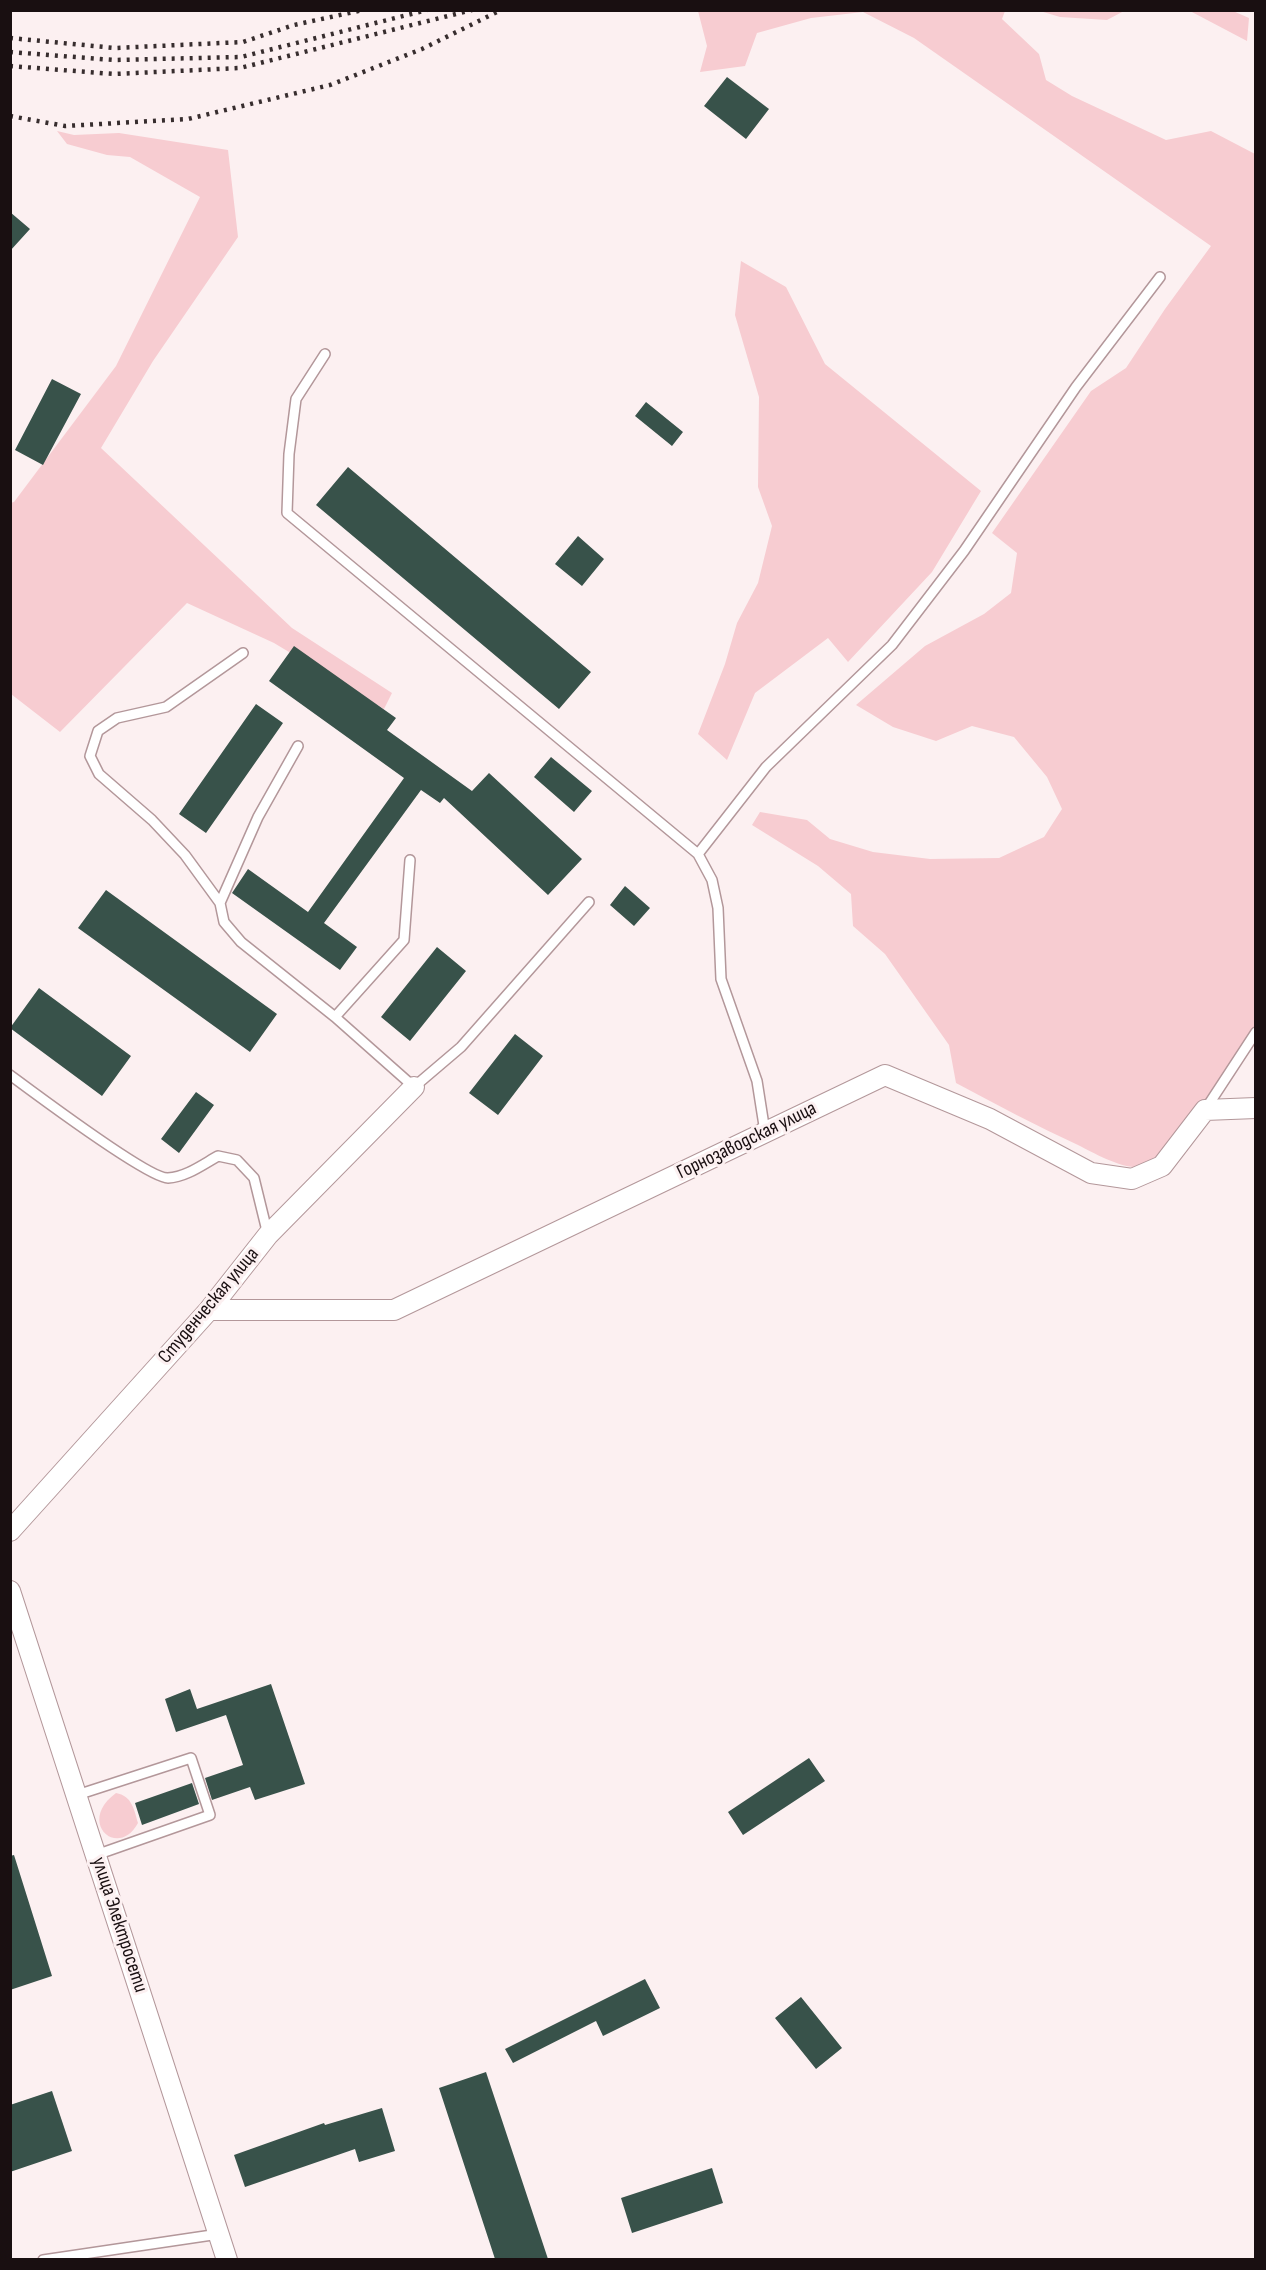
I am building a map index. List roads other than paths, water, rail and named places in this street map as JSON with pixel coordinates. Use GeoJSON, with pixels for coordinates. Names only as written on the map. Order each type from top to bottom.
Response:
{"type":"FeatureCollection","features":[{"type":"Feature","properties":{"kind":"street","name":"Горнозаводская улица"},"geometry":{"type":"LineString","coordinates":[[209,1310],[394,1310],[885,1075],[990,1119],[1091,1173],[1132,1179],[1162,1166],[1205,1110]]}},
{"type":"Feature","properties":{"kind":"street","name":"Студенческая улица"},"geometry":{"type":"LineString","coordinates":[[10,1531],[209,1310],[268,1234],[414,1087]]}},
{"type":"Feature","properties":{"kind":"street"},"geometry":{"type":"LineString","coordinates":[[1205,1110],[1256,1108]]}},
{"type":"Feature","properties":{"kind":"street","name":"улица Электросети"},"geometry":{"type":"LineString","coordinates":[[10,1592],[227,2259]]}},
{"type":"Feature","properties":{"kind":"lane"},"geometry":{"type":"LineString","coordinates":[[698,854],[766,767],[892,645],[964,550],[1076,387],[1160,277]]}},
{"type":"Feature","properties":{"kind":"lane"},"geometry":{"type":"LineString","coordinates":[[325,354],[296,399],[289,454],[287,513],[698,854],[712,880],[718,908],[721,979],[757,1081],[765,1132]]}},
{"type":"Feature","properties":{"kind":"lane"},"geometry":{"type":"LineString","coordinates":[[243,653],[166,707],[117,718],[98,731],[90,756],[99,774],[152,820],[185,855],[220,903],[224,922],[241,942],[335,1017],[414,1087],[461,1047],[589,902]]}},
{"type":"Feature","properties":{"kind":"lane"},"geometry":{"type":"LineString","coordinates":[[220,903],[258,817],[298,746]]}},
{"type":"Feature","properties":{"kind":"lane"},"geometry":{"type":"LineString","coordinates":[[335,1017],[404,940],[410,860]]}},
{"type":"Feature","properties":{"kind":"lane"},"geometry":{"type":"LineString","coordinates":[[1205,1110],[1256,1032]]}},
{"type":"Feature","properties":{"kind":"lane"},"geometry":{"type":"LineString","coordinates":[[10,1076],[87,1131],[153,1174],[166,1179],[188,1174],[218,1156],[237,1160],[254,1178],[268,1234]]}},
{"type":"Feature","properties":{"kind":"lane"},"geometry":{"type":"LineString","coordinates":[[76,1795],[191,1758],[210,1815],[96,1855]]}},
{"type":"Feature","properties":{"kind":"lane"},"geometry":{"type":"LineString","coordinates":[[43,2259],[219,2234]]}},
{"type":"Feature","properties":{"kind":"railway"},"geometry":{"type":"LineString","coordinates":[[10,38],[115,48],[243,42],[294,25],[363,10]]}},
{"type":"Feature","properties":{"kind":"railway"},"geometry":{"type":"LineString","coordinates":[[10,52],[114,60],[241,57],[427,10]]}},
{"type":"Feature","properties":{"kind":"railway"},"geometry":{"type":"LineString","coordinates":[[10,66],[114,74],[240,68],[472,10]]}},
{"type":"Feature","properties":{"kind":"railway"},"geometry":{"type":"LineString","coordinates":[[10,116],[65,126],[188,119],[330,85],[422,49],[501,10]]}}]}
